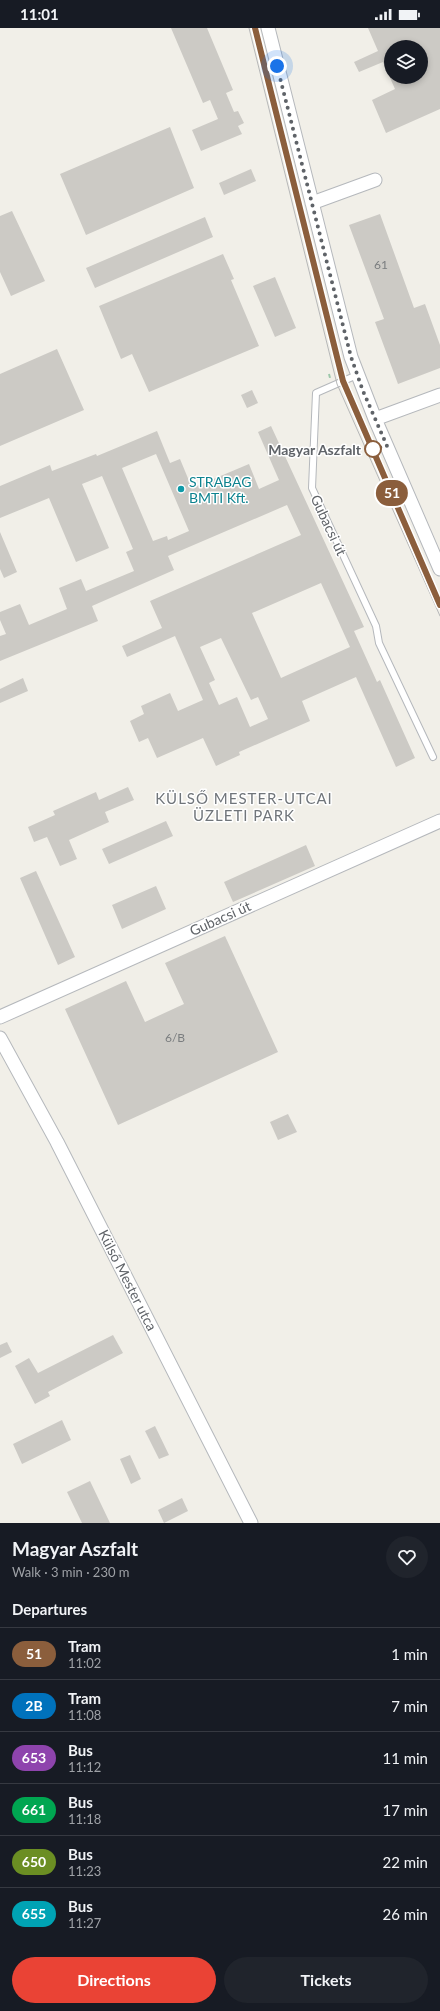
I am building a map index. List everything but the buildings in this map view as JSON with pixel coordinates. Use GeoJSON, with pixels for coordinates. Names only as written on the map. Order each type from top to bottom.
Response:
{"type":"FeatureCollection","features":[{"type":"Feature","properties":{"kind":"street"},"geometry":{"type":"LineString","coordinates":[[268,28],[357,375],[440,568]]}},
{"type":"Feature","properties":{"kind":"street"},"geometry":{"type":"LineString","coordinates":[[312,204],[375,180]]}},
{"type":"Feature","properties":{"kind":"street"},"geometry":{"type":"LineString","coordinates":[[375,419],[440,395]]}},
{"type":"Feature","properties":{"kind":"street","name":"Gubacsi út"},"geometry":{"type":"LineString","coordinates":[[0,1017],[440,821]]}},
{"type":"Feature","properties":{"kind":"street","name":"Külső Mester utca"},"geometry":{"type":"LineString","coordinates":[[0,1038],[64,1156],[251,1523]]}},
{"type":"Feature","properties":{"kind":"lane","name":"Gubacsi út"},"geometry":{"type":"LineString","coordinates":[[357,375],[316,393],[312,488],[376,626],[380,643],[433,757]]}},
{"type":"Feature","properties":{"kind":"tram line"},"geometry":{"type":"LineString","coordinates":[[249,28],[337,384],[440,616]]}},
{"type":"Feature","properties":{"kind":"tram line"},"geometry":{"type":"LineString","coordinates":[[255,28],[343,381],[387,483]]}},
{"type":"Feature","properties":{"kind":"tram line","name":"51"},"geometry":{"type":"LineString","coordinates":[[255,28],[313,254],[343,381],[440,605]]}},
{"type":"Feature","properties":{"kind":"place","name":"Magyar Aszfalt"},"geometry":{"type":"Point","coordinates":[373,449]}},
{"type":"Feature","properties":{"kind":"place","name":"STRABAG BMTI Kft."},"geometry":{"type":"Point","coordinates":[181,489]}},
{"type":"Feature","properties":{"kind":"district","name":"KÜLSŐ MESTER-UTCAI ÜZLETI PARK"},"geometry":{"type":"Point","coordinates":[244,806]}},
{"type":"Feature","properties":{"kind":"route"},"geometry":{"type":"LineString","coordinates":[[277,66],[351,357],[363,391],[387,446],[373,449]]}}]}
